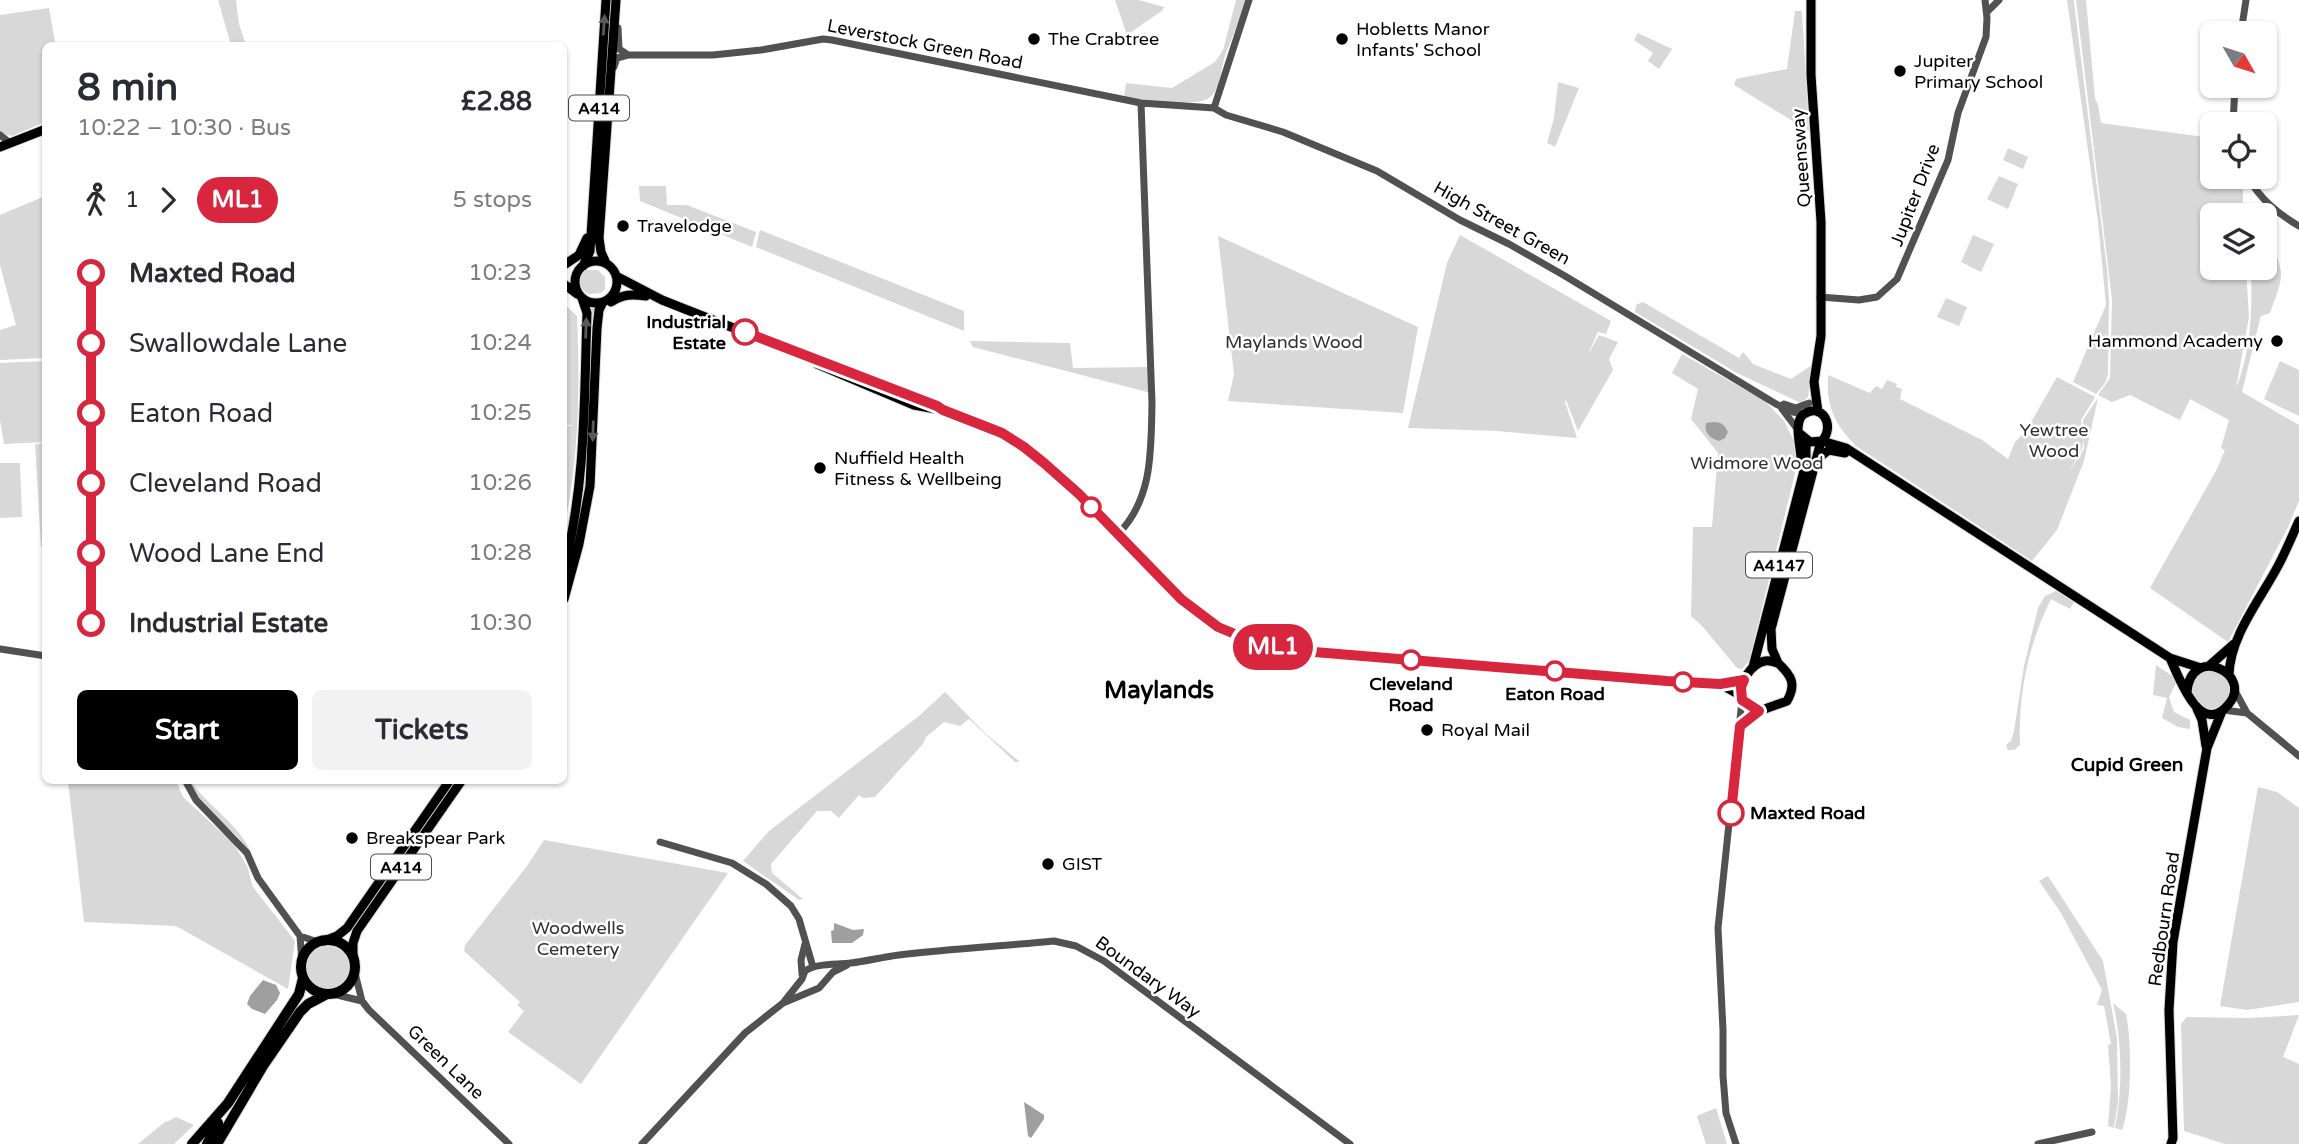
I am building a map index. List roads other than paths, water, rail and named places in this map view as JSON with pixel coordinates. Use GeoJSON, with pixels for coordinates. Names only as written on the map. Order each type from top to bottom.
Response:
{"type":"FeatureCollection","features":[{"type":"Feature","properties":{"kind":"highway"},"geometry":{"type":"LineString","coordinates":[[207,1144],[228,1103],[299,994],[303,978],[302,963],[310,947],[321,941],[338,942],[350,951],[353,957],[355,973],[347,987],[308,1004],[300,1012],[263,1066],[219,1144]]}},
{"type":"Feature","properties":{"kind":"highway"},"geometry":{"type":"LineString","coordinates":[[303,978],[311,988],[330,994]]}},
{"type":"Feature","properties":{"kind":"highway"},"geometry":{"type":"LineString","coordinates":[[192,1144],[228,1103]]}},
{"type":"Feature","properties":{"kind":"main road","name":"A414"},"geometry":{"type":"LineString","coordinates":[[606,0],[606,87],[599,238],[601,252],[607,264]]}},
{"type":"Feature","properties":{"kind":"main road","name":"A414"},"geometry":{"type":"LineString","coordinates":[[580,270],[590,251],[591,216],[606,87],[616,48],[616,0]]}},
{"type":"Feature","properties":{"kind":"main road","name":"Queensway"},"geometry":{"type":"LineString","coordinates":[[1811,0],[1811,75],[1821,222],[1820,314],[1814,361],[1818,412]]}},
{"type":"Feature","properties":{"kind":"main road"},"geometry":{"type":"LineString","coordinates":[[0,147],[42,131]]}},
{"type":"Feature","properties":{"kind":"main road"},"geometry":{"type":"LineString","coordinates":[[567,264],[575,260],[582,250],[591,216]]}},
{"type":"Feature","properties":{"kind":"main road"},"geometry":{"type":"LineString","coordinates":[[567,274],[595,261],[607,264],[616,275],[662,300],[989,427],[1024,447],[1071,486],[1181,599],[1234,635],[1270,647],[1720,684],[1744,680]]}},
{"type":"Feature","properties":{"kind":"main road"},"geometry":{"type":"LineString","coordinates":[[567,555],[579,498],[583,453],[587,313],[576,287],[580,270]]}},
{"type":"Feature","properties":{"kind":"main road"},"geometry":{"type":"LineString","coordinates":[[614,293],[616,275]]}},
{"type":"Feature","properties":{"kind":"main road"},"geometry":{"type":"LineString","coordinates":[[567,286],[589,301],[603,302]]}},
{"type":"Feature","properties":{"kind":"main road"},"geometry":{"type":"LineString","coordinates":[[567,589],[590,486],[599,310],[603,302],[614,293],[626,289],[662,300]]}},
{"type":"Feature","properties":{"kind":"main road"},"geometry":{"type":"LineString","coordinates":[[597,328],[604,311],[618,297],[629,294],[646,296]]}},
{"type":"Feature","properties":{"kind":"main road"},"geometry":{"type":"LineString","coordinates":[[797,353],[825,368],[926,409],[943,410]]}},
{"type":"Feature","properties":{"kind":"main road"},"geometry":{"type":"LineString","coordinates":[[850,372],[850,376],[860,383]]}},
{"type":"Feature","properties":{"kind":"main road","name":"Queensway"},"geometry":{"type":"LineString","coordinates":[[1806,410],[1815,382]]}},
{"type":"Feature","properties":{"kind":"main road","name":"Queensway"},"geometry":{"type":"LineString","coordinates":[[1815,382],[1828,422]]}},
{"type":"Feature","properties":{"kind":"main road"},"geometry":{"type":"LineString","coordinates":[[913,397],[926,409]]}},
{"type":"Feature","properties":{"kind":"main road"},"geometry":{"type":"LineString","coordinates":[[1806,410],[1818,412],[1846,448],[1821,441],[1814,443],[1801,435],[1798,421],[1806,410]]}},
{"type":"Feature","properties":{"kind":"main road"},"geometry":{"type":"LineString","coordinates":[[1821,441],[1827,433],[1828,422]]}},
{"type":"Feature","properties":{"kind":"main road","name":"A4147"},"geometry":{"type":"LineString","coordinates":[[1753,667],[1807,456],[1801,435]]}},
{"type":"Feature","properties":{"kind":"main road","name":"A4147"},"geometry":{"type":"LineString","coordinates":[[1778,663],[1772,649],[1771,629],[1821,441]]}},
{"type":"Feature","properties":{"kind":"main road","name":"A4147"},"geometry":{"type":"LineString","coordinates":[[1846,448],[2170,659],[2205,667]]}},
{"type":"Feature","properties":{"kind":"main road","name":"A4147"},"geometry":{"type":"LineString","coordinates":[[1811,472],[1818,457],[1825,452],[1837,450],[1878,469]]}},
{"type":"Feature","properties":{"kind":"main road"},"geometry":{"type":"LineString","coordinates":[[2235,643],[2190,678],[2187,692],[2196,708],[2211,713],[2222,710],[2232,701],[2234,688],[2229,675],[2235,643],[2280,563],[2299,521]]}},
{"type":"Feature","properties":{"kind":"main road","name":"A4147"},"geometry":{"type":"LineString","coordinates":[[2170,659],[2187,692]]}},
{"type":"Feature","properties":{"kind":"main road"},"geometry":{"type":"LineString","coordinates":[[1720,684],[1759,711],[1787,701],[1791,696],[1793,681],[1778,663],[1765,661],[1753,667],[1744,680],[1741,698]]}},
{"type":"Feature","properties":{"kind":"main road"},"geometry":{"type":"LineString","coordinates":[[2205,667],[2218,667],[2229,675]]}},
{"type":"Feature","properties":{"kind":"main road","name":"Redbourn Road"},"geometry":{"type":"LineString","coordinates":[[2196,708],[2202,720],[2207,748]]}},
{"type":"Feature","properties":{"kind":"main road","name":"Redbourn Road"},"geometry":{"type":"LineString","coordinates":[[2174,1142],[2169,1010],[2173,942],[2207,748],[2222,710]]}},
{"type":"Feature","properties":{"kind":"main road","name":"A414"},"geometry":{"type":"LineString","coordinates":[[321,941],[337,936],[347,928],[447,784]]}},
{"type":"Feature","properties":{"kind":"main road","name":"A414"},"geometry":{"type":"LineString","coordinates":[[353,957],[352,943],[357,931],[458,784]]}},
{"type":"Feature","properties":{"kind":"street"},"geometry":{"type":"LineString","coordinates":[[1214,108],[1250,0]]}},
{"type":"Feature","properties":{"kind":"street","name":"Jupiter Drive"},"geometry":{"type":"LineString","coordinates":[[1820,297],[1859,300],[1877,297],[1897,279],[1948,160],[1958,113],[1986,37],[1985,0]]}},
{"type":"Feature","properties":{"kind":"street"},"geometry":{"type":"LineString","coordinates":[[1987,12],[1999,0]]}},
{"type":"Feature","properties":{"kind":"street"},"geometry":{"type":"LineString","coordinates":[[2243,21],[2246,0]]}},
{"type":"Feature","properties":{"kind":"street","name":"Leverstock Green Road"},"geometry":{"type":"LineString","coordinates":[[628,55],[713,55],[823,39],[1141,103],[1214,108]]}},
{"type":"Feature","properties":{"kind":"street"},"geometry":{"type":"LineString","coordinates":[[616,48],[628,55]]}},
{"type":"Feature","properties":{"kind":"street"},"geometry":{"type":"LineString","coordinates":[[606,87],[615,62],[621,56],[628,55]]}},
{"type":"Feature","properties":{"kind":"street"},"geometry":{"type":"LineString","coordinates":[[1118,534],[1133,516],[1143,494],[1149,470],[1152,434],[1141,103]]}},
{"type":"Feature","properties":{"kind":"street","name":"High Street Green"},"geometry":{"type":"LineString","coordinates":[[1214,108],[1226,115],[1330,150],[1377,171],[1460,220],[1565,276],[1776,404],[1793,412],[1806,410]]}},
{"type":"Feature","properties":{"kind":"street"},"geometry":{"type":"LineString","coordinates":[[0,135],[10,143]]}},
{"type":"Feature","properties":{"kind":"street"},"geometry":{"type":"LineString","coordinates":[[2256,189],[2277,213],[2299,226]]}},
{"type":"Feature","properties":{"kind":"street","name":"High Street Green"},"geometry":{"type":"LineString","coordinates":[[1761,395],[1806,410]]}},
{"type":"Feature","properties":{"kind":"street","name":"High Street Green"},"geometry":{"type":"LineString","coordinates":[[1776,404],[1789,416],[1801,435]]}},
{"type":"Feature","properties":{"kind":"street"},"geometry":{"type":"LineString","coordinates":[[0,649],[42,655]]}},
{"type":"Feature","properties":{"kind":"street"},"geometry":{"type":"LineString","coordinates":[[2234,688],[2247,713],[2299,756]]}},
{"type":"Feature","properties":{"kind":"street"},"geometry":{"type":"LineString","coordinates":[[1735,1144],[1726,1113],[1723,1076],[1724,1030],[1718,928],[1741,698]]}},
{"type":"Feature","properties":{"kind":"street"},"geometry":{"type":"LineString","coordinates":[[2222,710],[2247,713]]}},
{"type":"Feature","properties":{"kind":"street"},"geometry":{"type":"LineString","coordinates":[[1740,726],[1759,711]]}},
{"type":"Feature","properties":{"kind":"street"},"geometry":{"type":"LineString","coordinates":[[187,784],[196,800],[247,853],[258,878],[300,936],[302,963]]}},
{"type":"Feature","properties":{"kind":"street"},"geometry":{"type":"LineString","coordinates":[[642,1144],[745,1033],[783,1003],[821,986],[824,979],[823,973],[815,967],[803,926],[791,906],[751,873],[716,857],[660,842]]}},
{"type":"Feature","properties":{"kind":"street"},"geometry":{"type":"LineString","coordinates":[[300,936],[321,941]]}},
{"type":"Feature","properties":{"kind":"street","name":"Boundary Way"},"geometry":{"type":"LineString","coordinates":[[815,967],[898,955],[1054,941],[1076,946],[1104,961],[1350,1144]]}},
{"type":"Feature","properties":{"kind":"street"},"geometry":{"type":"LineString","coordinates":[[806,942],[801,960],[802,977],[804,985],[812,989]]}},
{"type":"Feature","properties":{"kind":"street","name":"Boundary Way"},"geometry":{"type":"LineString","coordinates":[[824,979],[850,963]]}},
{"type":"Feature","properties":{"kind":"street"},"geometry":{"type":"LineString","coordinates":[[783,1003],[805,971],[815,967]]}},
{"type":"Feature","properties":{"kind":"street"},"geometry":{"type":"LineString","coordinates":[[330,994],[362,1001],[355,973]]}},
{"type":"Feature","properties":{"kind":"street","name":"Green Lane"},"geometry":{"type":"LineString","coordinates":[[362,1001],[509,1144]]}},
{"type":"Feature","properties":{"kind":"street"},"geometry":{"type":"LineString","coordinates":[[2038,1144],[2091,1132]]}},
{"type":"Feature","properties":{"kind":"place","name":"The Crabtree"},"geometry":{"type":"Point","coordinates":[1034,39]}},
{"type":"Feature","properties":{"kind":"place","name":"Hobletts Manor Infants' School"},"geometry":{"type":"Point","coordinates":[1342,39]}},
{"type":"Feature","properties":{"kind":"place","name":"Jupiter Primary School"},"geometry":{"type":"Point","coordinates":[1900,71]}},
{"type":"Feature","properties":{"kind":"place","name":"Travelodge"},"geometry":{"type":"Point","coordinates":[623,226]}},
{"type":"Feature","properties":{"kind":"place","name":"Industrial Estate"},"geometry":{"type":"Point","coordinates":[745,332]}},
{"type":"Feature","properties":{"kind":"place","name":"Hammond Academy"},"geometry":{"type":"Point","coordinates":[2277,341]}},
{"type":"Feature","properties":{"kind":"place","name":"Nuffield Health Fitness & Wellbeing"},"geometry":{"type":"Point","coordinates":[820,468]}},
{"type":"Feature","properties":{"kind":"place","name":"Cleveland Road"},"geometry":{"type":"Point","coordinates":[1411,660]}},
{"type":"Feature","properties":{"kind":"place","name":"Eaton Road"},"geometry":{"type":"Point","coordinates":[1555,671]}},
{"type":"Feature","properties":{"kind":"place","name":"Royal Mail"},"geometry":{"type":"Point","coordinates":[1427,730]}},
{"type":"Feature","properties":{"kind":"place","name":"Maxted Road"},"geometry":{"type":"Point","coordinates":[1731,813]}},
{"type":"Feature","properties":{"kind":"place","name":"Breakspear Park"},"geometry":{"type":"Point","coordinates":[352,838]}},
{"type":"Feature","properties":{"kind":"place","name":"GIST"},"geometry":{"type":"Point","coordinates":[1048,864]}},
{"type":"Feature","properties":{"kind":"district","name":"Maylands"},"geometry":{"type":"Point","coordinates":[1159,690]}},
{"type":"Feature","properties":{"kind":"district","name":"Cupid Green"},"geometry":{"type":"Point","coordinates":[2127,764]}},
{"type":"Feature","properties":{"kind":"park label","name":"Maylands Wood"},"geometry":{"type":"Point","coordinates":[1294,342]}},
{"type":"Feature","properties":{"kind":"park label","name":"Yewtree Wood"},"geometry":{"type":"Point","coordinates":[2054,440]}},
{"type":"Feature","properties":{"kind":"park label","name":"Widmore Wood"},"geometry":{"type":"Point","coordinates":[1757,463]}},
{"type":"Feature","properties":{"kind":"park label","name":"Woodwells Cemetery"},"geometry":{"type":"Point","coordinates":[578,938]}}]}
